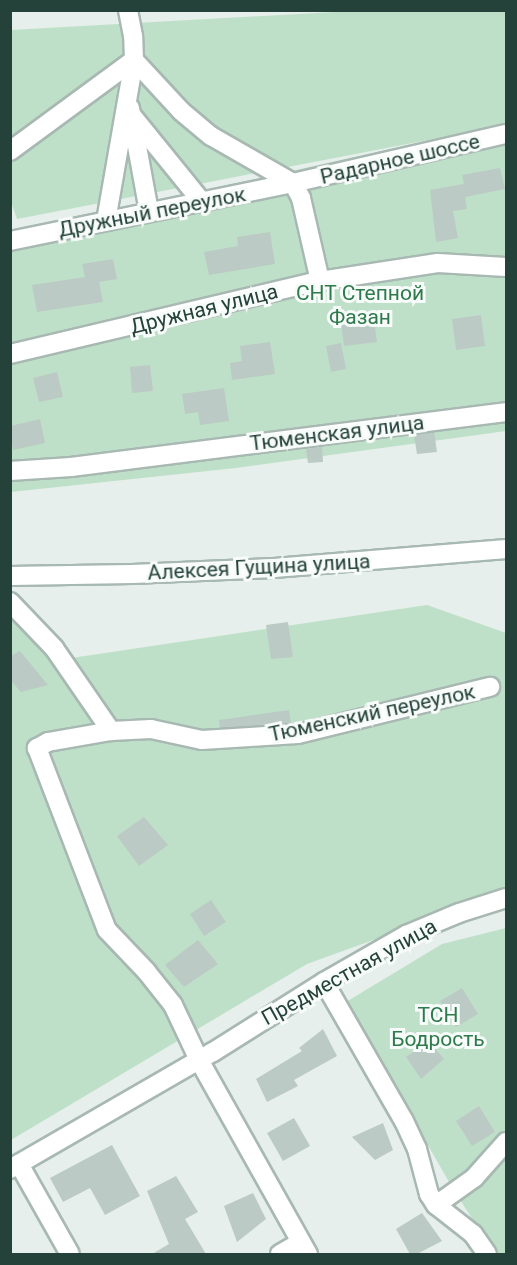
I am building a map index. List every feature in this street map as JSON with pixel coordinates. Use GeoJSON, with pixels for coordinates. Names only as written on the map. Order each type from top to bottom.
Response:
{"type":"FeatureCollection","features":[{"type":"Feature","properties":{"kind":"street"},"geometry":{"type":"LineString","coordinates":[[106,221],[134,60],[128,10]]}},
{"type":"Feature","properties":{"kind":"street"},"geometry":{"type":"LineString","coordinates":[[10,151],[134,60]]}},
{"type":"Feature","properties":{"kind":"street"},"geometry":{"type":"LineString","coordinates":[[134,60],[181,111],[211,136],[293,183],[301,198],[320,281]]}},
{"type":"Feature","properties":{"kind":"street"},"geometry":{"type":"LineString","coordinates":[[128,95],[149,212]]}},
{"type":"Feature","properties":{"kind":"street"},"geometry":{"type":"LineString","coordinates":[[132,115],[202,202]]}},
{"type":"Feature","properties":{"kind":"street","name":"Радарное шоссе"},"geometry":{"type":"LineString","coordinates":[[293,183],[507,134]]}},
{"type":"Feature","properties":{"kind":"street","name":"Дружный переулок"},"geometry":{"type":"LineString","coordinates":[[10,241],[293,183]]}},
{"type":"Feature","properties":{"kind":"street","name":"Дружная улица"},"geometry":{"type":"LineString","coordinates":[[10,354],[320,281],[438,263],[507,267]]}},
{"type":"Feature","properties":{"kind":"street","name":"Тюменская улица"},"geometry":{"type":"LineString","coordinates":[[10,471],[71,467],[507,412]]}},
{"type":"Feature","properties":{"kind":"street","name":"Алексея Гущина улица"},"geometry":{"type":"LineString","coordinates":[[10,576],[274,568],[507,549]]}},
{"type":"Feature","properties":{"kind":"street"},"geometry":{"type":"LineString","coordinates":[[10,602],[54,648],[111,731],[48,742],[37,748],[107,930],[146,971],[173,1005],[198,1060],[304,1248],[280,1254]]}},
{"type":"Feature","properties":{"kind":"street","name":"Тюменский переулок"},"geometry":{"type":"LineString","coordinates":[[111,731],[152,729],[202,740],[298,734],[490,687]]}},
{"type":"Feature","properties":{"kind":"street","name":"Предместная улица"},"geometry":{"type":"LineString","coordinates":[[15,1166],[198,1060],[324,982],[427,925],[507,898]]}},
{"type":"Feature","properties":{"kind":"street"},"geometry":{"type":"LineString","coordinates":[[324,982],[404,1121],[417,1149],[429,1194],[436,1205],[473,1234],[487,1254]]}},
{"type":"Feature","properties":{"kind":"street"},"geometry":{"type":"LineString","coordinates":[[436,1205],[474,1178],[507,1142]]}},
{"type":"Feature","properties":{"kind":"street"},"geometry":{"type":"LineString","coordinates":[[15,1166],[70,1254]]}},
{"type":"Feature","properties":{"kind":"green space","name":"СНТ Степной Фазан"},"geometry":{"type":"Polygon","coordinates":[[[370,10],[506,11],[506,122],[483,128],[506,124],[506,431],[236,468],[11,492],[11,233],[449,136],[17,219],[11,202],[11,30],[370,10]]]}},
{"type":"Feature","properties":{"kind":"green space"},"geometry":{"type":"Polygon","coordinates":[[[427,605],[506,633],[506,892],[307,964],[11,1140],[10,610],[58,660],[427,605]]]}},
{"type":"Feature","properties":{"kind":"green space","name":"ТСН Бодрость"},"geometry":{"type":"Polygon","coordinates":[[[506,928],[506,1254],[494,1254],[449,1182],[346,1002],[442,944],[506,928]]]}},
{"type":"Feature","properties":{"kind":"building"},"geometry":{"type":"Polygon","coordinates":[[[500,168],[505,189],[465,197],[467,209],[453,211],[458,238],[436,242],[430,190],[464,184],[462,175],[500,168]]]}},
{"type":"Feature","properties":{"kind":"building"},"geometry":{"type":"Polygon","coordinates":[[[270,232],[275,264],[209,275],[204,252],[238,246],[237,237],[270,232]]]}},
{"type":"Feature","properties":{"kind":"building"},"geometry":{"type":"Polygon","coordinates":[[[113,259],[117,279],[99,282],[103,302],[37,312],[32,285],[85,277],[82,264],[113,259]]]}},
{"type":"Feature","properties":{"kind":"building"},"geometry":{"type":"Polygon","coordinates":[[[373,312],[377,342],[344,346],[340,316],[373,312]]]}},
{"type":"Feature","properties":{"kind":"building"},"geometry":{"type":"Polygon","coordinates":[[[481,315],[485,346],[456,350],[452,319],[481,315]]]}},
{"type":"Feature","properties":{"kind":"building"},"geometry":{"type":"Polygon","coordinates":[[[270,342],[275,374],[232,380],[230,363],[242,361],[240,346],[270,342]]]}},
{"type":"Feature","properties":{"kind":"building"},"geometry":{"type":"Polygon","coordinates":[[[341,343],[346,369],[331,372],[326,346],[341,343]]]}},
{"type":"Feature","properties":{"kind":"building"},"geometry":{"type":"Polygon","coordinates":[[[150,365],[153,391],[132,393],[130,367],[150,365]]]}},
{"type":"Feature","properties":{"kind":"building"},"geometry":{"type":"Polygon","coordinates":[[[57,372],[63,397],[39,402],[33,378],[57,372]]]}},
{"type":"Feature","properties":{"kind":"building"},"geometry":{"type":"Polygon","coordinates":[[[224,388],[229,421],[200,425],[198,412],[185,414],[182,394],[224,388]]]}},
{"type":"Feature","properties":{"kind":"building"},"geometry":{"type":"Polygon","coordinates":[[[40,419],[45,443],[13,450],[10,426],[40,419]]]}},
{"type":"Feature","properties":{"kind":"building"},"geometry":{"type":"Polygon","coordinates":[[[434,432],[437,452],[417,454],[414,435],[434,432]]]}},
{"type":"Feature","properties":{"kind":"building"},"geometry":{"type":"Polygon","coordinates":[[[322,447],[323,462],[308,463],[306,449],[322,447]]]}},
{"type":"Feature","properties":{"kind":"building"},"geometry":{"type":"Polygon","coordinates":[[[288,622],[293,657],[271,659],[266,625],[288,622]]]}},
{"type":"Feature","properties":{"kind":"building"},"geometry":{"type":"Polygon","coordinates":[[[20,651],[48,685],[21,692],[10,680],[10,656],[20,651]]]}},
{"type":"Feature","properties":{"kind":"building"},"geometry":{"type":"Polygon","coordinates":[[[289,710],[291,723],[220,728],[219,720],[289,710]]]}},
{"type":"Feature","properties":{"kind":"building"},"geometry":{"type":"Polygon","coordinates":[[[144,817],[168,845],[139,866],[117,836],[144,817]]]}},
{"type":"Feature","properties":{"kind":"building"},"geometry":{"type":"Polygon","coordinates":[[[211,900],[226,922],[204,936],[190,914],[211,900]]]}},
{"type":"Feature","properties":{"kind":"building"},"geometry":{"type":"Polygon","coordinates":[[[198,940],[218,964],[184,987],[165,965],[198,940]]]}},
{"type":"Feature","properties":{"kind":"building"},"geometry":{"type":"Polygon","coordinates":[[[462,988],[478,1014],[456,1027],[440,1001],[462,988]]]}},
{"type":"Feature","properties":{"kind":"building"},"geometry":{"type":"Polygon","coordinates":[[[323,1029],[337,1056],[294,1080],[298,1086],[267,1102],[256,1079],[302,1051],[299,1048],[323,1029]]]}},
{"type":"Feature","properties":{"kind":"building"},"geometry":{"type":"Polygon","coordinates":[[[429,1041],[444,1059],[421,1079],[406,1057],[429,1041]]]}},
{"type":"Feature","properties":{"kind":"building"},"geometry":{"type":"Polygon","coordinates":[[[479,1106],[495,1132],[472,1146],[456,1121],[479,1106]]]}},
{"type":"Feature","properties":{"kind":"building"},"geometry":{"type":"Polygon","coordinates":[[[294,1118],[310,1146],[283,1161],[267,1133],[294,1118]]]}},
{"type":"Feature","properties":{"kind":"building"},"geometry":{"type":"Polygon","coordinates":[[[383,1123],[393,1150],[375,1160],[352,1137],[383,1123]]]}},
{"type":"Feature","properties":{"kind":"building"},"geometry":{"type":"Polygon","coordinates":[[[112,1145],[140,1196],[105,1215],[90,1188],[63,1202],[50,1178],[112,1145]]]}},
{"type":"Feature","properties":{"kind":"building"},"geometry":{"type":"Polygon","coordinates":[[[176,1176],[198,1212],[185,1219],[206,1254],[152,1254],[169,1244],[147,1191],[176,1176]]]}},
{"type":"Feature","properties":{"kind":"building"},"geometry":{"type":"Polygon","coordinates":[[[253,1193],[266,1219],[237,1242],[224,1206],[253,1193]]]}},
{"type":"Feature","properties":{"kind":"building"},"geometry":{"type":"Polygon","coordinates":[[[422,1213],[442,1241],[417,1254],[410,1254],[396,1229],[422,1213]]]}}]}
